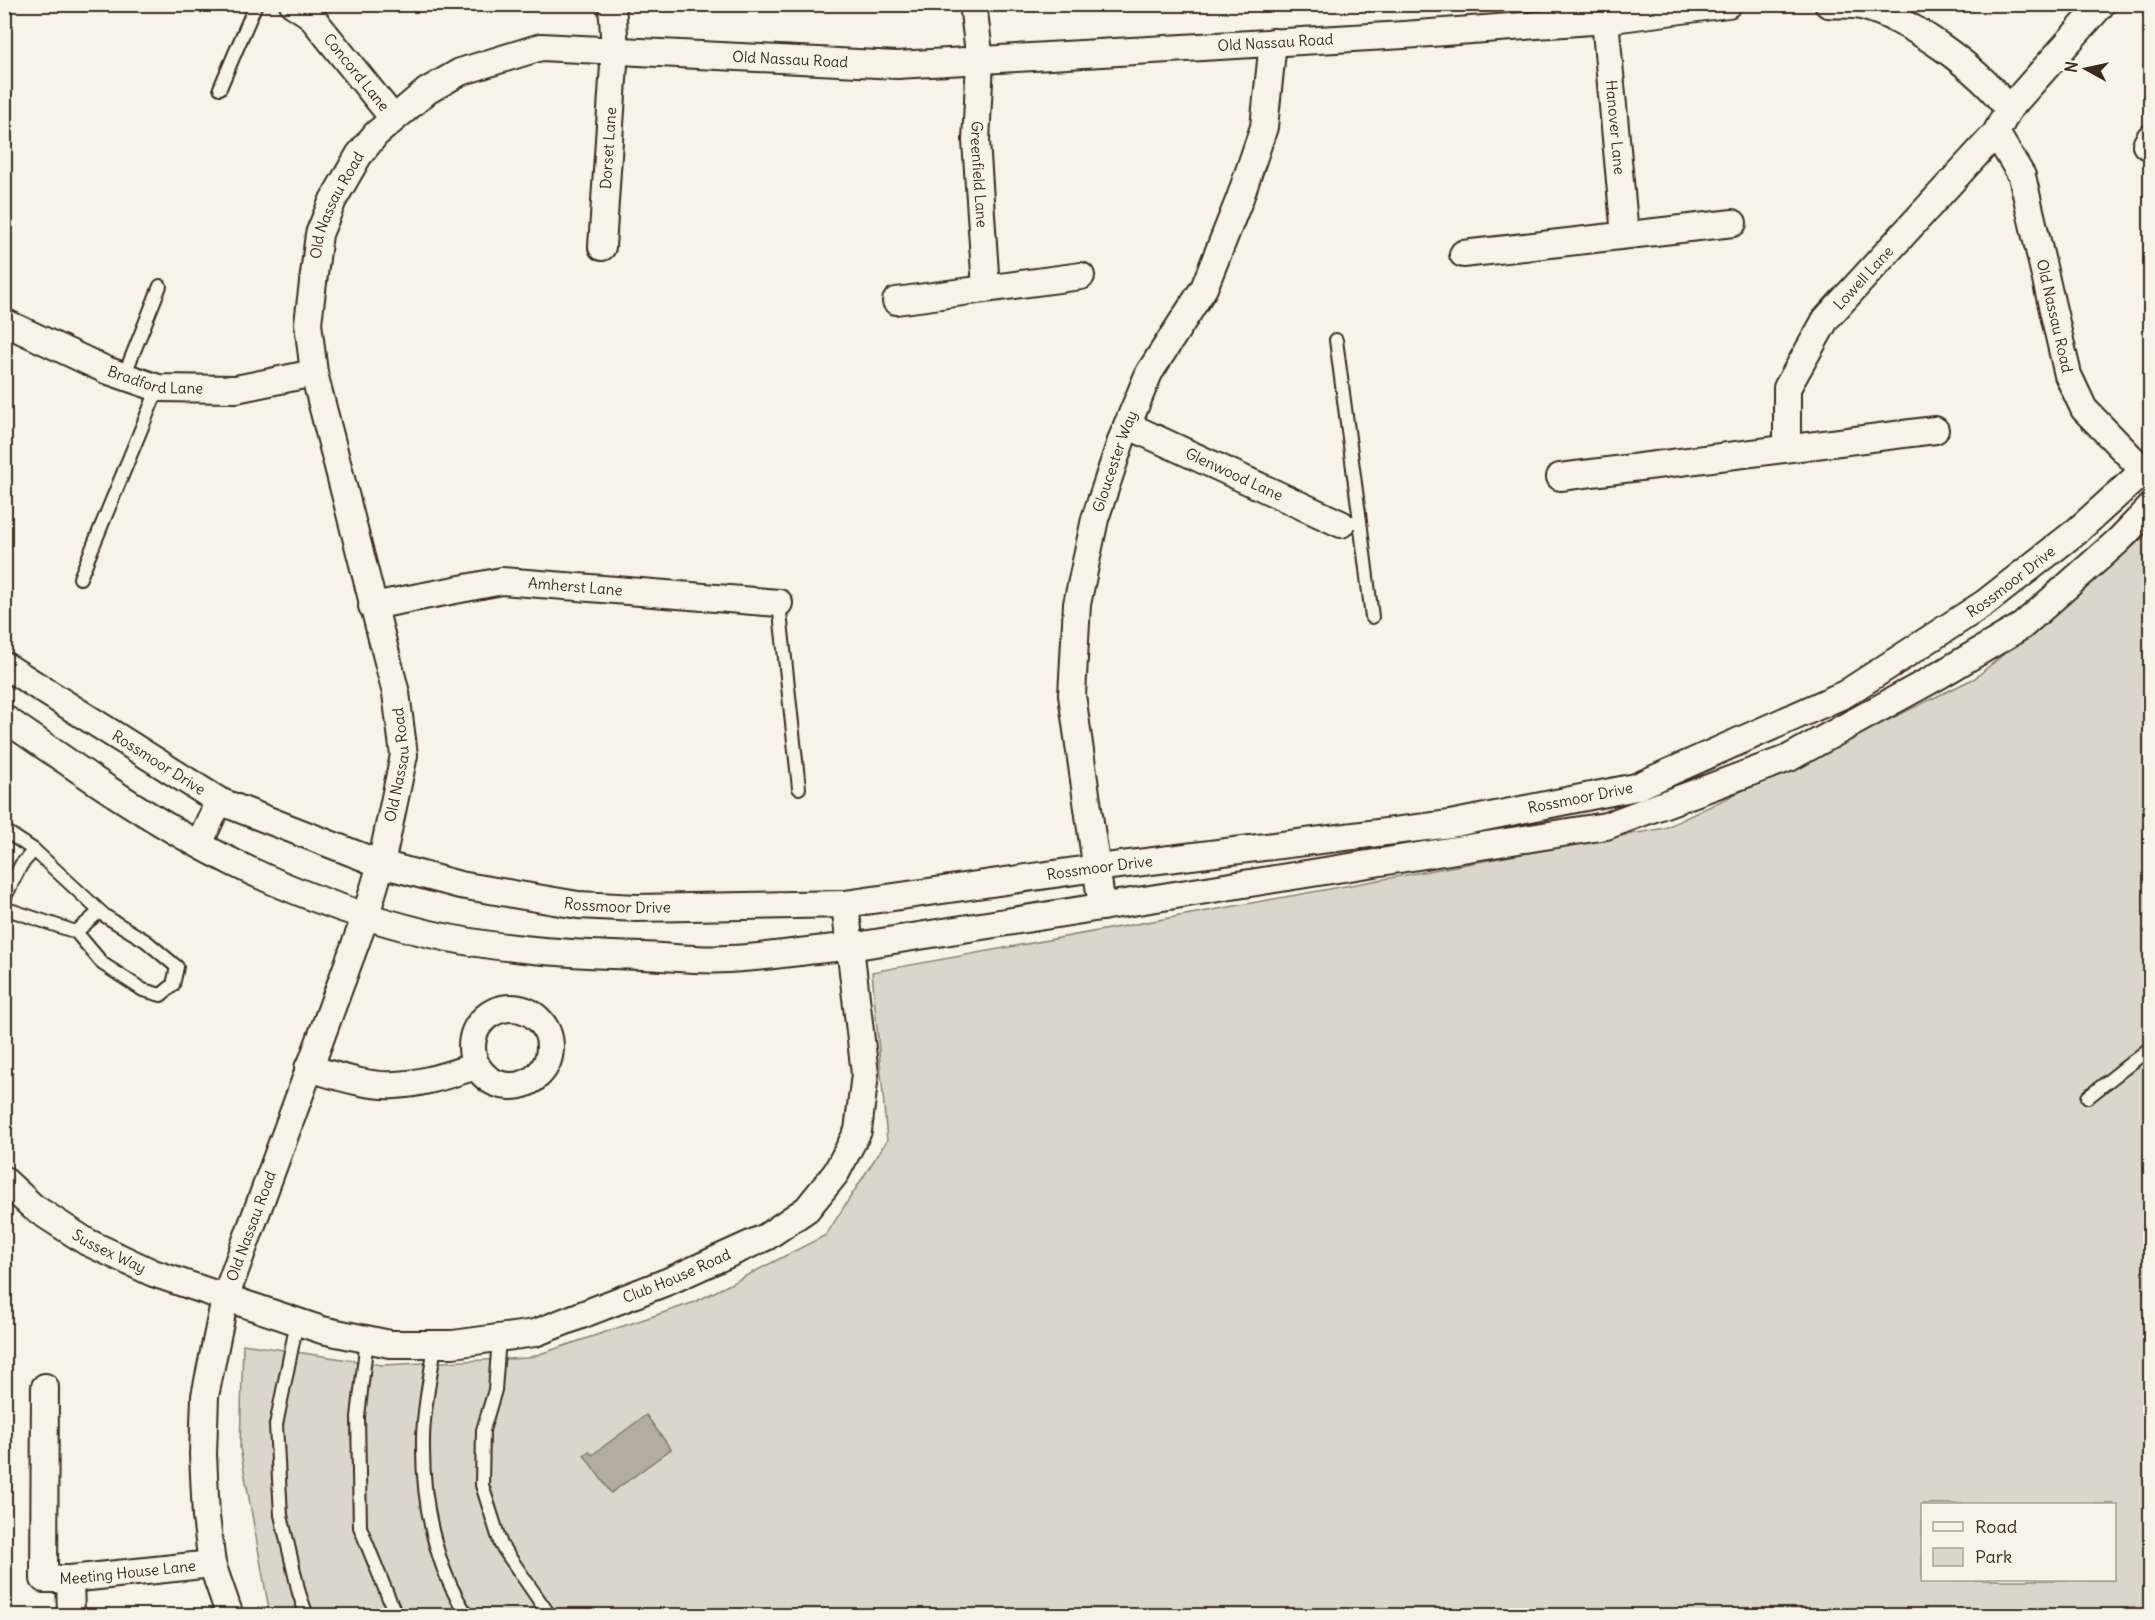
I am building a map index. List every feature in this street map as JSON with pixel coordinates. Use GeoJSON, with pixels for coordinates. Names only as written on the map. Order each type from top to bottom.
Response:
{"type":"FeatureCollection","features":[{"type":"Feature","properties":{"kind":"street","name":"Concord Lane"},"geometry":{"type":"LineString","coordinates":[[293,4],[310,15],[393,118]]}},
{"type":"Feature","properties":{"kind":"street","name":"Dorset Lane"},"geometry":{"type":"LineString","coordinates":[[602,247],[615,49],[612,4]]}},
{"type":"Feature","properties":{"kind":"street","name":"Greenfield Lane"},"geometry":{"type":"LineString","coordinates":[[973,4],[980,61],[976,141],[986,288]]}},
{"type":"Feature","properties":{"kind":"street","name":"Old Nassau Road"},"geometry":{"type":"LineString","coordinates":[[230,1616],[212,1564],[206,1517],[205,1396],[225,1298],[366,915],[381,864],[404,755],[396,693],[372,606],[315,373],[308,323],[319,234],[333,200],[359,155],[393,118],[436,86],[460,72],[542,47],[897,65],[1273,42],[1606,12],[1728,4]]}},
{"type":"Feature","properties":{"kind":"street"},"geometry":{"type":"LineString","coordinates":[[1828,4],[1862,6],[1897,20],[1955,57],[2008,110],[2102,4]]}},
{"type":"Feature","properties":{"kind":"street","name":"Hanover Lane"},"geometry":{"type":"LineString","coordinates":[[1606,12],[1625,235]]}},
{"type":"Feature","properties":{"kind":"street","name":"Gloucester Way"},"geometry":{"type":"LineString","coordinates":[[1102,907],[1072,696],[1077,604],[1095,519],[1127,425],[1149,373],[1204,288],[1240,198],[1264,127],[1273,42]]}},
{"type":"Feature","properties":{"kind":"street","name":"Lowell Lane"},"geometry":{"type":"LineString","coordinates":[[1787,448],[1787,387],[1826,319],[1996,132],[2008,110]]}},
{"type":"Feature","properties":{"kind":"street","name":"Old Nassau Road"},"geometry":{"type":"LineString","coordinates":[[1996,132],[2022,176],[2068,375],[2084,410],[2149,471]]}},
{"type":"Feature","properties":{"kind":"street"},"geometry":{"type":"LineString","coordinates":[[1463,254],[1733,224]]}},
{"type":"Feature","properties":{"kind":"street"},"geometry":{"type":"LineString","coordinates":[[896,301],[1081,276]]}},
{"type":"Feature","properties":{"kind":"street","name":"Bradford Lane"},"geometry":{"type":"LineString","coordinates":[[4,322],[124,376],[158,388],[236,388],[315,373]]}},
{"type":"Feature","properties":{"kind":"street","name":"Glenwood Lane"},"geometry":{"type":"LineString","coordinates":[[1127,425],[1351,522]]}},
{"type":"Feature","properties":{"kind":"street"},"geometry":{"type":"LineString","coordinates":[[1560,477],[1935,430]]}},
{"type":"Feature","properties":{"kind":"street","name":"Rossmoor Drive"},"geometry":{"type":"LineString","coordinates":[[4,665],[219,801],[381,864],[460,885],[578,905],[637,908],[844,904],[1096,868],[1450,824],[1636,787],[1845,694],[1985,603],[2149,471]]}},
{"type":"Feature","properties":{"kind":"street","name":"Rossmoor Drive"},"geometry":{"type":"LineString","coordinates":[[4,718],[90,778],[199,844],[246,868],[366,915],[431,934],[575,954],[728,959],[799,950],[850,947],[1606,826],[1778,762],[1938,676],[2022,626],[2118,542],[2151,508]]}},
{"type":"Feature","properties":{"kind":"street","name":"Amherst Lane"},"geometry":{"type":"LineString","coordinates":[[372,606],[502,581],[779,603]]}},
{"type":"Feature","properties":{"kind":"street"},"geometry":{"type":"LineString","coordinates":[[199,844],[219,801]]}},
{"type":"Feature","properties":{"kind":"street","name":"Club House Road"},"geometry":{"type":"LineString","coordinates":[[225,1298],[297,1322],[390,1344],[435,1344],[499,1338],[535,1333],[669,1281],[766,1238],[807,1209],[836,1173],[858,1131],[865,1074],[844,904]]}},
{"type":"Feature","properties":{"kind":"street"},"geometry":{"type":"LineString","coordinates":[[308,1068],[352,1080],[393,1086],[435,1079],[476,1066]]}},
{"type":"Feature","properties":{"kind":"street","name":"Sussex Way"},"geometry":{"type":"LineString","coordinates":[[4,1180],[33,1207],[87,1242],[153,1273],[225,1298]]}},
{"type":"Feature","properties":{"kind":"street","name":"Meeting House Lane"},"geometry":{"type":"LineString","coordinates":[[45,1387],[44,1579],[70,1579],[212,1564]]}},
{"type":"Feature","properties":{"kind":"street"},"geometry":{"type":"LineString","coordinates":[[70,1579],[71,1616]]}},
{"type":"Feature","properties":{"kind":"lane"},"geometry":{"type":"LineString","coordinates":[[220,88],[256,4]]}},
{"type":"Feature","properties":{"kind":"lane"},"geometry":{"type":"LineString","coordinates":[[124,376],[160,286]]}},
{"type":"Feature","properties":{"kind":"lane"},"geometry":{"type":"LineString","coordinates":[[1336,340],[1351,522],[1372,617]]}},
{"type":"Feature","properties":{"kind":"lane"},"geometry":{"type":"LineString","coordinates":[[80,578],[158,388]]}},
{"type":"Feature","properties":{"kind":"lane"},"geometry":{"type":"LineString","coordinates":[[779,603],[798,788]]}},
{"type":"Feature","properties":{"kind":"lane"},"geometry":{"type":"LineString","coordinates":[[4,831],[34,850],[99,912],[146,941],[177,968],[173,985],[161,995],[143,990],[103,964],[76,932],[4,908]]}},
{"type":"Feature","properties":{"kind":"lane"},"geometry":{"type":"LineString","coordinates":[[4,898],[8,884],[34,850]]}},
{"type":"Feature","properties":{"kind":"lane"},"geometry":{"type":"LineString","coordinates":[[76,932],[99,912]]}},
{"type":"Feature","properties":{"kind":"lane"},"geometry":{"type":"LineString","coordinates":[[2088,1097],[2151,1047]]}},
{"type":"Feature","properties":{"kind":"lane"},"geometry":{"type":"LineString","coordinates":[[297,1322],[276,1425],[281,1515],[299,1593],[307,1616]]}},
{"type":"Feature","properties":{"kind":"lane"},"geometry":{"type":"LineString","coordinates":[[499,1338],[495,1390],[483,1430],[482,1485],[501,1545],[550,1616]]}},
{"type":"Feature","properties":{"kind":"lane"},"geometry":{"type":"LineString","coordinates":[[368,1339],[358,1417],[360,1527],[396,1616]]}},
{"type":"Feature","properties":{"kind":"lane"},"geometry":{"type":"LineString","coordinates":[[435,1344],[423,1439],[427,1510],[453,1594],[468,1616]]}},
{"type":"Feature","properties":{"kind":"green space"},"geometry":{"type":"Polygon","coordinates":[[[2150,532],[2150,1615],[270,1615],[240,1448],[243,1344],[382,1365],[528,1358],[695,1302],[826,1235],[887,1140],[872,972],[1665,828],[1975,678],[2150,532]]]}},
{"type":"Feature","properties":{"kind":"shaded area"},"geometry":{"type":"Polygon","coordinates":[[[646,1415],[671,1449],[611,1493],[584,1455],[589,1451],[592,1455],[646,1415]]]}}]}
